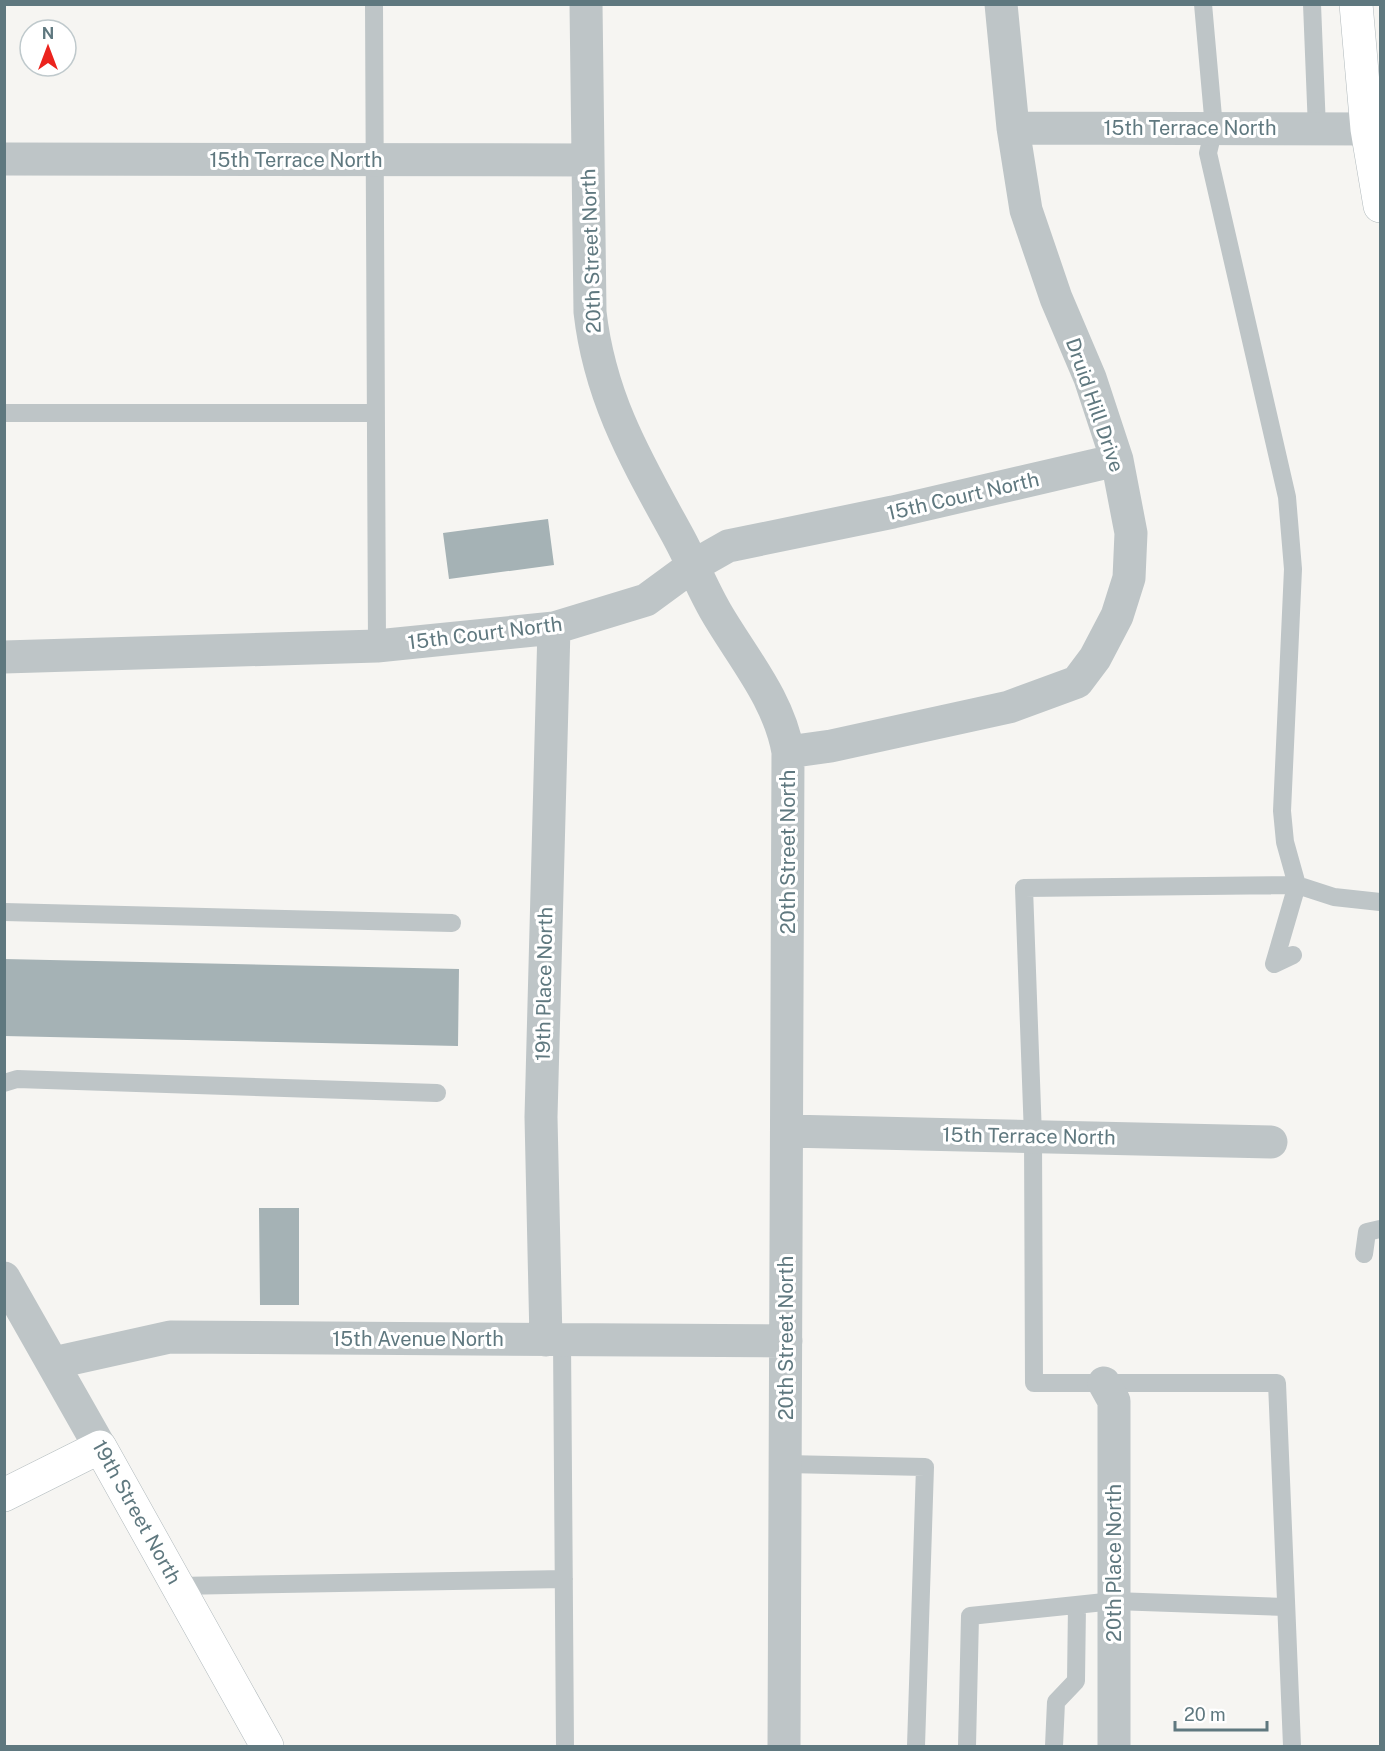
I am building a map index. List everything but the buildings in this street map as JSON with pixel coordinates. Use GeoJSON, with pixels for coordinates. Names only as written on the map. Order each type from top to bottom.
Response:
{"type":"FeatureCollection","features":[{"type":"Feature","properties":{"kind":"street","name":"20th Street North"},"geometry":{"type":"LineString","coordinates":[[586,4],[590,312],[594,347],[608,397],[629,448],[680,541],[691,567],[776,710],[784,730],[788,752],[784,1746]]}},
{"type":"Feature","properties":{"kind":"street","name":"Druid Hill Drive"},"geometry":{"type":"LineString","coordinates":[[788,752],[831,746],[1009,707],[1077,682],[1095,658],[1117,616],[1129,578],[1131,532],[1117,460],[1090,378],[1056,298],[1026,210],[1013,128],[1001,4]]}},
{"type":"Feature","properties":{"kind":"street"},"geometry":{"type":"LineString","coordinates":[[1356,4],[1374,129],[1380,206]]}},
{"type":"Feature","properties":{"kind":"street","name":"15th Terrace North"},"geometry":{"type":"LineString","coordinates":[[1013,128],[1374,129]]}},
{"type":"Feature","properties":{"kind":"street","name":"15th Terrace North"},"geometry":{"type":"LineString","coordinates":[[4,159],[588,160]]}},
{"type":"Feature","properties":{"kind":"street","name":"15th Court North"},"geometry":{"type":"LineString","coordinates":[[4,657],[377,646],[554,628],[646,600],[691,567],[728,546],[893,512],[1117,460]]}},
{"type":"Feature","properties":{"kind":"street","name":"19th Place North"},"geometry":{"type":"LineString","coordinates":[[554,628],[541,1117],[554,1340]]}},
{"type":"Feature","properties":{"kind":"street","name":"15th Terrace North"},"geometry":{"type":"LineString","coordinates":[[787,1131],[1271,1142]]}},
{"type":"Feature","properties":{"kind":"street","name":"19th Street North"},"geometry":{"type":"LineString","coordinates":[[4,1278],[267,1746]]}},
{"type":"Feature","properties":{"kind":"street","name":"15th Avenue North"},"geometry":{"type":"LineString","coordinates":[[53,1363],[170,1337],[786,1341]]}},
{"type":"Feature","properties":{"kind":"street","name":"20th Place North"},"geometry":{"type":"LineString","coordinates":[[1104,1383],[1114,1401],[1114,1746]]}},
{"type":"Feature","properties":{"kind":"street"},"geometry":{"type":"LineString","coordinates":[[4,1495],[100,1447]]}},
{"type":"Feature","properties":{"kind":"lane"},"geometry":{"type":"LineString","coordinates":[[374,4],[377,646]]}},
{"type":"Feature","properties":{"kind":"lane"},"geometry":{"type":"LineString","coordinates":[[1203,4],[1214,128],[1208,153],[1287,497],[1293,569],[1282,811],[1285,842],[1297,885],[1274,964],[1293,955]]}},
{"type":"Feature","properties":{"kind":"lane"},"geometry":{"type":"LineString","coordinates":[[1312,4],[1317,129]]}},
{"type":"Feature","properties":{"kind":"lane"},"geometry":{"type":"LineString","coordinates":[[4,413],[376,413]]}},
{"type":"Feature","properties":{"kind":"lane"},"geometry":{"type":"LineString","coordinates":[[1292,1746],[1276,1383],[1034,1383],[1033,1136],[1024,888],[1297,885],[1334,897],[1380,902]]}},
{"type":"Feature","properties":{"kind":"lane"},"geometry":{"type":"LineString","coordinates":[[4,912],[452,923]]}},
{"type":"Feature","properties":{"kind":"lane"},"geometry":{"type":"LineString","coordinates":[[4,1083],[17,1079],[437,1093]]}},
{"type":"Feature","properties":{"kind":"lane"},"geometry":{"type":"LineString","coordinates":[[1364,1254],[1367,1232],[1380,1229]]}},
{"type":"Feature","properties":{"kind":"lane"},"geometry":{"type":"LineString","coordinates":[[554,1340],[564,1579],[565,1746]]}},
{"type":"Feature","properties":{"kind":"lane"},"geometry":{"type":"LineString","coordinates":[[786,1464],[925,1467],[916,1746]]}},
{"type":"Feature","properties":{"kind":"lane"},"geometry":{"type":"LineString","coordinates":[[178,1586],[564,1579]]}},
{"type":"Feature","properties":{"kind":"lane"},"geometry":{"type":"LineString","coordinates":[[967,1746],[970,1616],[1114,1601],[1286,1607]]}},
{"type":"Feature","properties":{"kind":"lane"},"geometry":{"type":"LineString","coordinates":[[1054,1746],[1056,1702],[1076,1681],[1077,1605]]}}]}
